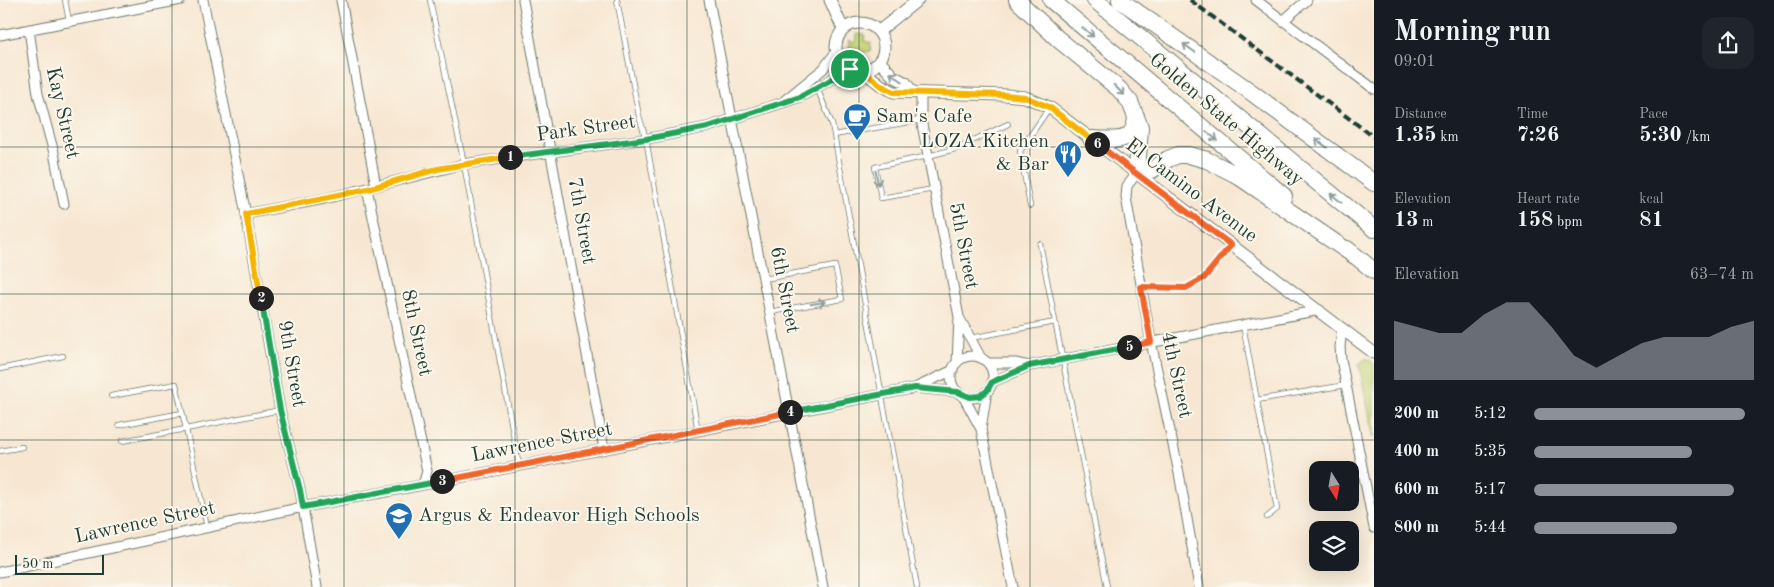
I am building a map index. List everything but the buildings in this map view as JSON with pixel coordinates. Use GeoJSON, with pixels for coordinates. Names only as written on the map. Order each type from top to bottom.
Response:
{"type":"FeatureCollection","features":[{"type":"Feature","properties":{"kind":"highway"},"geometry":{"type":"LineString","coordinates":[[1017,0],[1058,39],[1119,89],[1130,102],[1140,127],[1137,173],[1152,170],[1168,159],[1178,155],[1189,155],[1207,160],[1236,174],[1355,256]]}},
{"type":"Feature","properties":{"kind":"highway","name":"Golden State Highway"},"geometry":{"type":"LineString","coordinates":[[1050,0],[1374,271]]}},
{"type":"Feature","properties":{"kind":"highway","name":"Golden State Highway"},"geometry":{"type":"LineString","coordinates":[[1095,0],[1374,229]]}},
{"type":"Feature","properties":{"kind":"highway"},"geometry":{"type":"LineString","coordinates":[[1120,0],[1246,88],[1374,183]]}},
{"type":"Feature","properties":{"kind":"highway"},"geometry":{"type":"LineString","coordinates":[[1091,139],[1116,140],[1126,138],[1133,132],[1136,124],[1136,114]]}},
{"type":"Feature","properties":{"kind":"street"},"geometry":{"type":"LineString","coordinates":[[0,35],[180,0]]}},
{"type":"Feature","properties":{"kind":"street","name":"9th Street"},"geometry":{"type":"LineString","coordinates":[[203,0],[246,214],[280,410],[300,490],[317,587]]}},
{"type":"Feature","properties":{"kind":"street","name":"8th Street"},"geometry":{"type":"LineString","coordinates":[[341,0],[372,188],[426,471],[423,485]]}},
{"type":"Feature","properties":{"kind":"street","name":"7th Street"},"geometry":{"type":"LineString","coordinates":[[523,0],[604,449]]}},
{"type":"Feature","properties":{"kind":"street","name":"6th Street"},"geometry":{"type":"LineString","coordinates":[[709,0],[734,120],[823,587]]}},
{"type":"Feature","properties":{"kind":"street"},"geometry":{"type":"LineString","coordinates":[[830,0],[844,29]]}},
{"type":"Feature","properties":{"kind":"street"},"geometry":{"type":"LineString","coordinates":[[879,32],[918,0]]}},
{"type":"Feature","properties":{"kind":"street"},"geometry":{"type":"LineString","coordinates":[[1256,0],[1374,89]]}},
{"type":"Feature","properties":{"kind":"street"},"geometry":{"type":"LineString","coordinates":[[1283,20],[1307,0]]}},
{"type":"Feature","properties":{"kind":"street"},"geometry":{"type":"LineString","coordinates":[[866,23],[879,32],[884,40],[884,48],[879,61],[871,68],[863,71],[850,69],[841,62],[836,52],[836,41],[850,24],[866,23]]}},
{"type":"Feature","properties":{"kind":"street","name":"Kay Street"},"geometry":{"type":"LineString","coordinates":[[30,29],[38,94],[54,153],[64,204]]}},
{"type":"Feature","properties":{"kind":"street","name":"Park Street"},"geometry":{"type":"LineString","coordinates":[[783,102],[823,69],[836,52]]}},
{"type":"Feature","properties":{"kind":"street"},"geometry":{"type":"LineString","coordinates":[[879,61],[893,76],[906,83],[916,92]]}},
{"type":"Feature","properties":{"kind":"street","name":"Park Street"},"geometry":{"type":"LineString","coordinates":[[246,214],[372,188],[437,169],[646,139],[708,127],[800,97],[850,69]]}},
{"type":"Feature","properties":{"kind":"street","name":"El Camino Avenue"},"geometry":{"type":"LineString","coordinates":[[863,71],[882,86],[894,92],[1012,95],[1031,99],[1049,107],[1320,310],[1374,353]]}},
{"type":"Feature","properties":{"kind":"street","name":"5th Street"},"geometry":{"type":"LineString","coordinates":[[916,92],[959,317],[955,366]]}},
{"type":"Feature","properties":{"kind":"street","name":"4th Street"},"geometry":{"type":"LineString","coordinates":[[1137,173],[1127,186],[1126,197],[1151,342],[1179,473],[1199,587]]}},
{"type":"Feature","properties":{"kind":"street"},"geometry":{"type":"LineString","coordinates":[[992,382],[1029,366],[1320,310]]}},
{"type":"Feature","properties":{"kind":"street","name":"5th Street"},"geometry":{"type":"LineString","coordinates":[[959,317],[985,361]]}},
{"type":"Feature","properties":{"kind":"street"},"geometry":{"type":"LineString","coordinates":[[1342,329],[1340,347],[1346,385],[1374,528]]}},
{"type":"Feature","properties":{"kind":"street"},"geometry":{"type":"LineString","coordinates":[[1013,587],[981,429],[961,394],[953,385],[951,377],[955,366],[967,357],[1029,366]]}},
{"type":"Feature","properties":{"kind":"street"},"geometry":{"type":"LineString","coordinates":[[981,429],[987,391],[992,382],[992,370],[985,361]]}},
{"type":"Feature","properties":{"kind":"street","name":"Lawrence Street"},"geometry":{"type":"LineString","coordinates":[[0,572],[303,507],[915,388],[955,366]]}},
{"type":"Feature","properties":{"kind":"street","name":"Lawrence Street"},"geometry":{"type":"LineString","coordinates":[[915,388],[961,394]]}},
{"type":"Feature","properties":{"kind":"street"},"geometry":{"type":"LineString","coordinates":[[961,394],[970,397],[980,396],[987,391]]}},
{"type":"Feature","properties":{"kind":"lane"},"geometry":{"type":"LineString","coordinates":[[65,0],[69,21]]}},
{"type":"Feature","properties":{"kind":"lane"},"geometry":{"type":"LineString","coordinates":[[430,0],[464,164],[519,466]]}},
{"type":"Feature","properties":{"kind":"lane"},"geometry":{"type":"LineString","coordinates":[[617,0],[639,116],[646,139],[698,431]]}},
{"type":"Feature","properties":{"kind":"lane"},"geometry":{"type":"LineString","coordinates":[[817,88],[832,124],[917,587]]}},
{"type":"Feature","properties":{"kind":"lane"},"geometry":{"type":"LineString","coordinates":[[1030,206],[1020,151],[1049,107]]}},
{"type":"Feature","properties":{"kind":"lane"},"geometry":{"type":"LineString","coordinates":[[834,135],[921,119]]}},
{"type":"Feature","properties":{"kind":"lane"},"geometry":{"type":"LineString","coordinates":[[934,188],[881,198],[875,167],[955,149],[1008,124]]}},
{"type":"Feature","properties":{"kind":"lane"},"geometry":{"type":"LineString","coordinates":[[1040,244],[1107,587]]}},
{"type":"Feature","properties":{"kind":"lane"},"geometry":{"type":"LineString","coordinates":[[1141,287],[1186,288],[1204,278],[1231,245]]}},
{"type":"Feature","properties":{"kind":"lane"},"geometry":{"type":"LineString","coordinates":[[764,278],[835,266],[842,299],[770,312]]}},
{"type":"Feature","properties":{"kind":"lane"},"geometry":{"type":"LineString","coordinates":[[970,338],[1055,322]]}},
{"type":"Feature","properties":{"kind":"lane"},"geometry":{"type":"LineString","coordinates":[[1243,325],[1277,509],[1268,517]]}},
{"type":"Feature","properties":{"kind":"lane"},"geometry":{"type":"LineString","coordinates":[[0,369],[63,356]]}},
{"type":"Feature","properties":{"kind":"lane"},"geometry":{"type":"LineString","coordinates":[[111,396],[176,384],[207,527]]}},
{"type":"Feature","properties":{"kind":"lane"},"geometry":{"type":"LineString","coordinates":[[1257,400],[1346,385]]}},
{"type":"Feature","properties":{"kind":"lane"},"geometry":{"type":"LineString","coordinates":[[122,441],[280,410]]}},
{"type":"Feature","properties":{"kind":"lane"},"geometry":{"type":"LineString","coordinates":[[119,425],[182,413]]}},
{"type":"Feature","properties":{"kind":"lane"},"geometry":{"type":"LineString","coordinates":[[0,451],[22,447]]}},
{"type":"Feature","properties":{"kind":"green space"},"geometry":{"type":"Polygon","coordinates":[[[856,34],[865,35],[864,41],[871,43],[870,51],[863,52],[861,57],[854,56],[855,50],[848,49],[849,40],[853,42],[857,39],[856,34]]]}},
{"type":"Feature","properties":{"kind":"green space"},"geometry":{"type":"Polygon","coordinates":[[[1367,358],[1374,364],[1374,439],[1359,364],[1367,358]]]}},
{"type":"Feature","properties":{"kind":"railway"},"geometry":{"type":"LineString","coordinates":[[1190,0],[1374,137]]}},
{"type":"Feature","properties":{"kind":"place","name":"Sam's Cafe"},"geometry":{"type":"Point","coordinates":[857,141]}},
{"type":"Feature","properties":{"kind":"place","name":"LOZA Kitchen & Bar"},"geometry":{"type":"Point","coordinates":[1068,178]}},
{"type":"Feature","properties":{"kind":"place","name":"Argus & Endeavor High Schools"},"geometry":{"type":"Point","coordinates":[399,540]}},
{"type":"Feature","properties":{"kind":"route"},"geometry":{"type":"LineString","coordinates":[[850,69],[863,71],[882,86],[894,92],[1005,95],[1025,97],[1038,101],[1061,115],[1231,245],[1204,278],[1186,288],[1141,287],[1151,342],[1029,366],[992,382],[990,388],[980,396],[970,397],[958,392],[915,388],[303,507],[280,410],[246,214],[368,189],[437,169],[498,158],[646,139],[708,127],[800,97],[850,69]]}}]}
